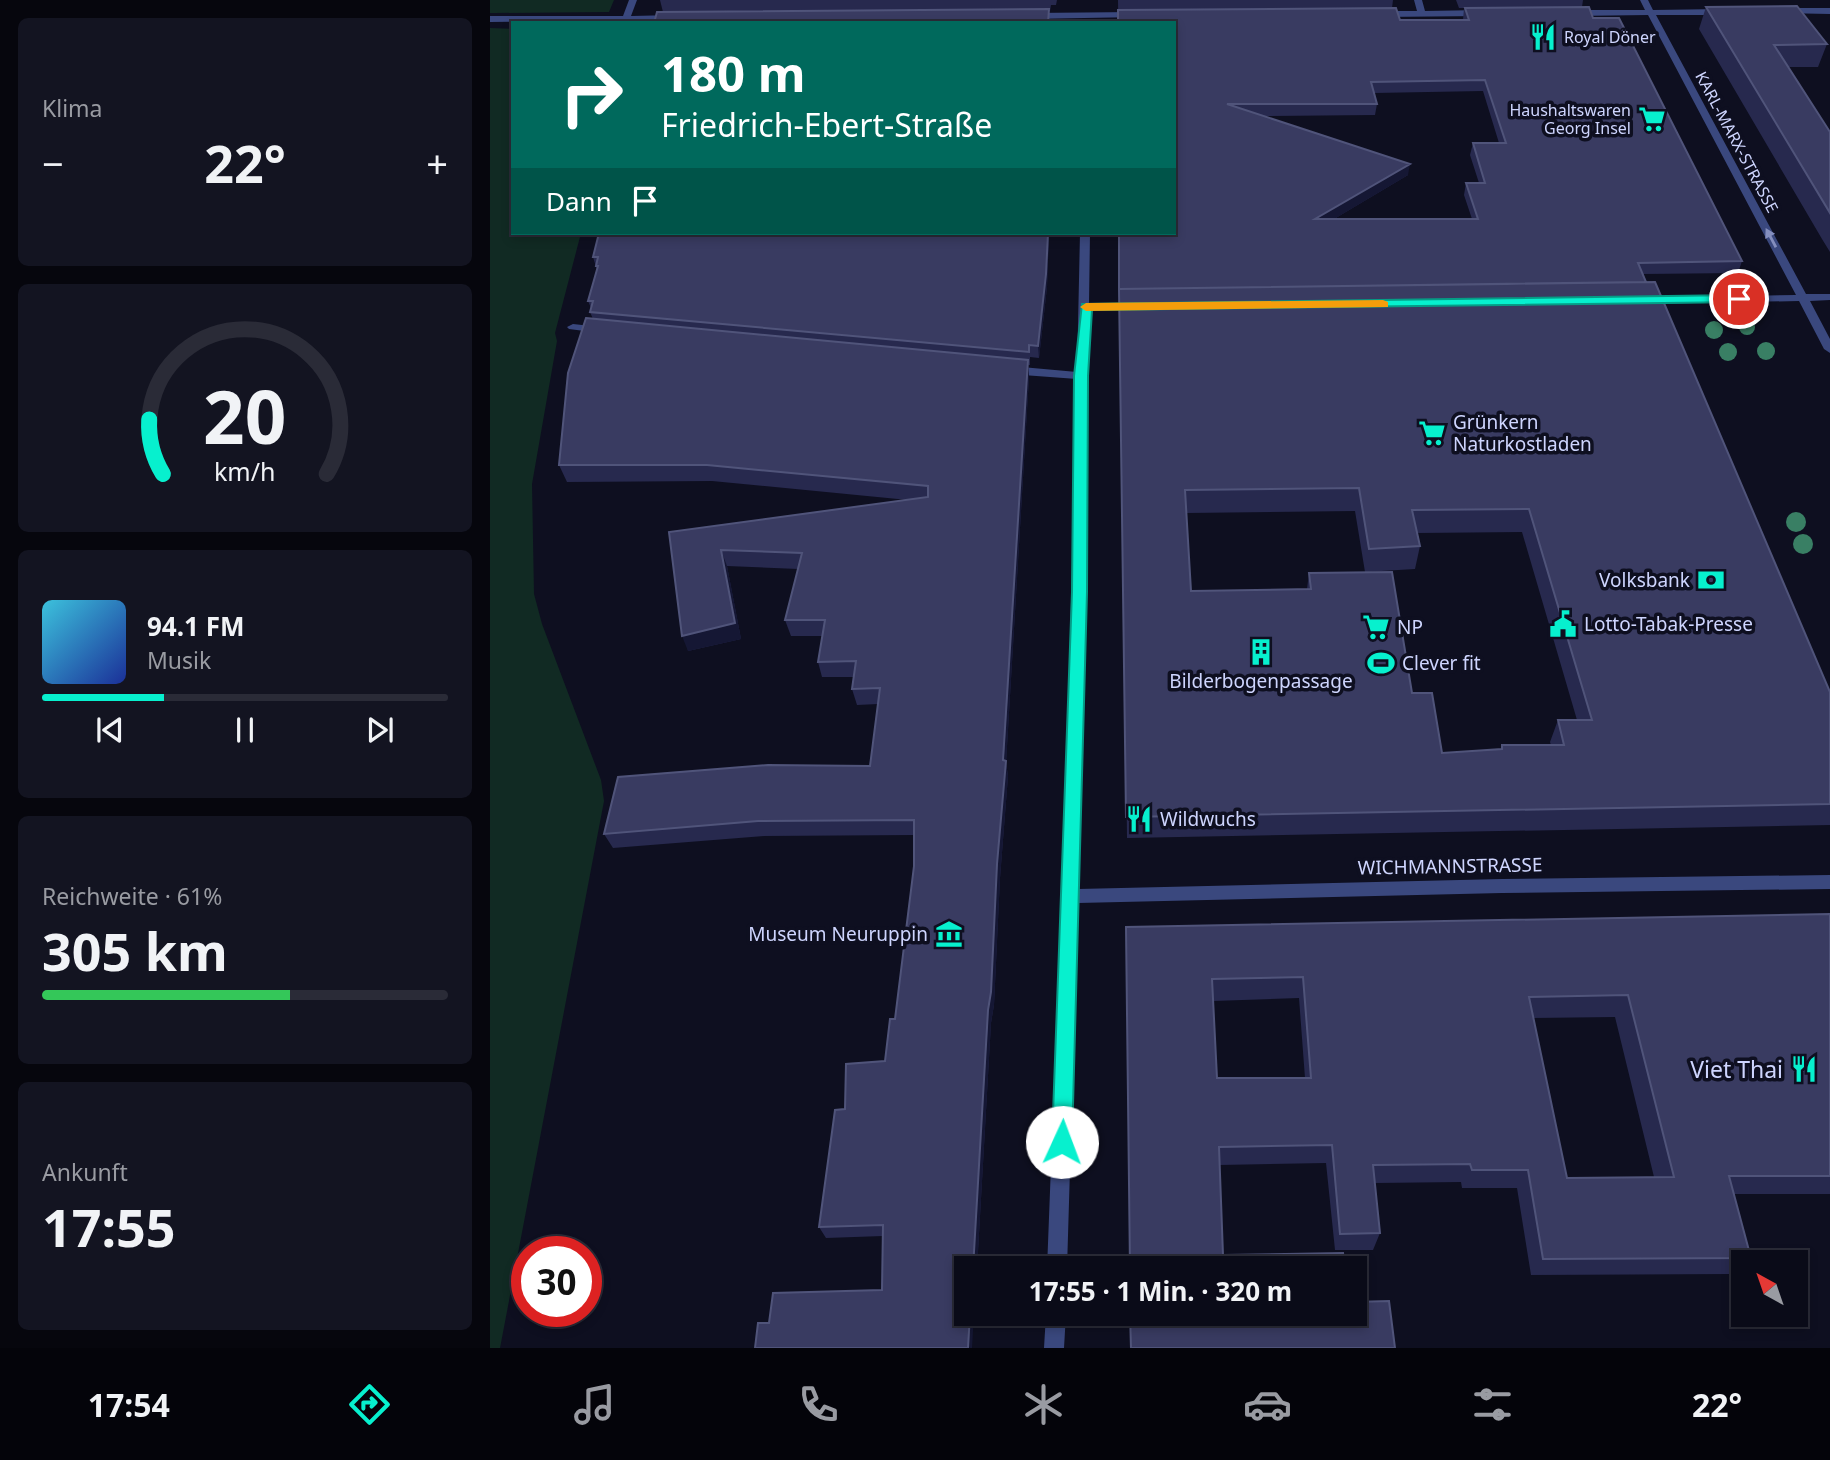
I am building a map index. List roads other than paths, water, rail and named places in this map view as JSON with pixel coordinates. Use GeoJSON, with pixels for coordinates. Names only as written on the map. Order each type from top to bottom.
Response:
{"type":"FeatureCollection","features":[{"type":"Feature","properties":{"kind":"street"},"geometry":{"type":"LineString","coordinates":[[625,20],[633,0]]}},
{"type":"Feature","properties":{"kind":"street"},"geometry":{"type":"LineString","coordinates":[[1418,0],[1422,13]]}},
{"type":"Feature","properties":{"kind":"street","name":"KARL-MARX-STRASSE"},"geometry":{"type":"LineString","coordinates":[[1644,0],[1830,349]]}},
{"type":"Feature","properties":{"kind":"street"},"geometry":{"type":"LineString","coordinates":[[1773,11],[1830,11]]}},
{"type":"Feature","properties":{"kind":"street"},"geometry":{"type":"LineString","coordinates":[[1563,13],[1735,12]]}},
{"type":"Feature","properties":{"kind":"street"},"geometry":{"type":"LineString","coordinates":[[1368,14],[1494,13]]}},
{"type":"Feature","properties":{"kind":"street"},"geometry":{"type":"LineString","coordinates":[[1019,16],[1151,15]]}},
{"type":"Feature","properties":{"kind":"street"},"geometry":{"type":"LineString","coordinates":[[490,19],[680,18]]}},
{"type":"Feature","properties":{"kind":"street"},"geometry":{"type":"LineString","coordinates":[[1057,1256],[1079,592],[1081,376],[1086,307],[1085,235]]}},
{"type":"Feature","properties":{"kind":"street"},"geometry":{"type":"LineString","coordinates":[[1629,301],[1830,297]]}},
{"type":"Feature","properties":{"kind":"street"},"geometry":{"type":"LineString","coordinates":[[1086,307],[1154,306]]}},
{"type":"Feature","properties":{"kind":"street"},"geometry":{"type":"LineString","coordinates":[[573,327],[615,331]]}},
{"type":"Feature","properties":{"kind":"street"},"geometry":{"type":"LineString","coordinates":[[1000,369],[1081,376]]}},
{"type":"Feature","properties":{"kind":"street","name":"WICHMANNSTRASSE"},"geometry":{"type":"LineString","coordinates":[[1070,896],[1830,882]]}},
{"type":"Feature","properties":{"kind":"street"},"geometry":{"type":"LineString","coordinates":[[1054,1348],[1055,1326]]}},
{"type":"Feature","properties":{"kind":"place","name":"Royal Döner"},"geometry":{"type":"Point","coordinates":[1543,37]}},
{"type":"Feature","properties":{"kind":"place","name":"Haushaltswaren Georg Insel"},"geometry":{"type":"Point","coordinates":[1652,119]}},
{"type":"Feature","properties":{"kind":"place","name":"Grünkern Naturkostladen"},"geometry":{"type":"Point","coordinates":[1432,433]}},
{"type":"Feature","properties":{"kind":"place","name":"Volksbank"},"geometry":{"type":"Point","coordinates":[1711,580]}},
{"type":"Feature","properties":{"kind":"place","name":"Lotto-Tabak-Presse"},"geometry":{"type":"Point","coordinates":[1563,624]}},
{"type":"Feature","properties":{"kind":"place","name":"NP"},"geometry":{"type":"Point","coordinates":[1376,627]}},
{"type":"Feature","properties":{"kind":"place","name":"Bilderbogenpassage"},"geometry":{"type":"Point","coordinates":[1261,652]}},
{"type":"Feature","properties":{"kind":"place","name":"Clever fit"},"geometry":{"type":"Point","coordinates":[1381,663]}},
{"type":"Feature","properties":{"kind":"place","name":"Wildwuchs"},"geometry":{"type":"Point","coordinates":[1139,819]}},
{"type":"Feature","properties":{"kind":"place","name":"Museum Neuruppin"},"geometry":{"type":"Point","coordinates":[949,934]}},
{"type":"Feature","properties":{"kind":"place","name":"Viet Thai"},"geometry":{"type":"Point","coordinates":[1804,1069]}}]}
